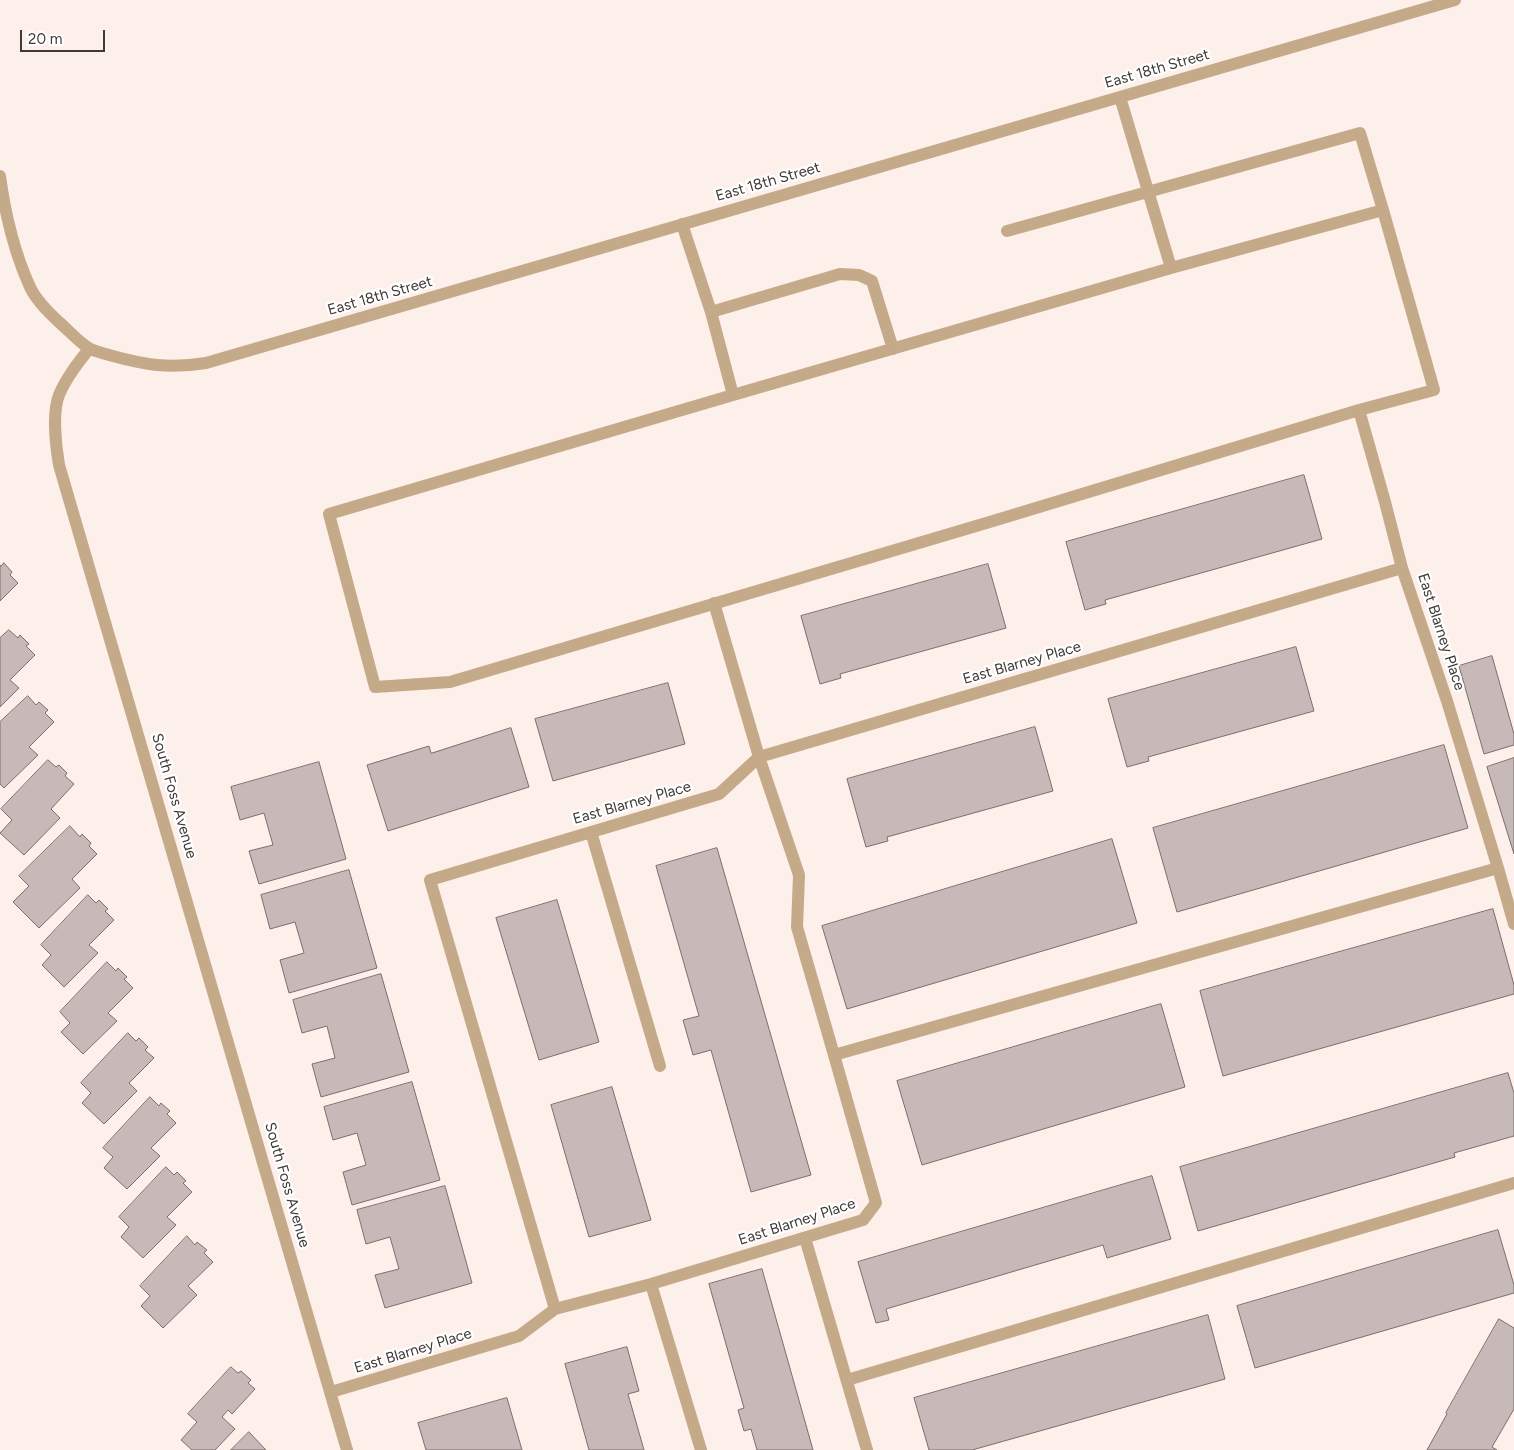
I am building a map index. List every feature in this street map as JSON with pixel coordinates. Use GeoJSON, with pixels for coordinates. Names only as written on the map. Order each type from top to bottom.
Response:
{"type":"FeatureCollection","features":[{"type":"Feature","properties":{"kind":"street","name":"East 18th Street"},"geometry":{"type":"LineString","coordinates":[[89,349],[154,366],[175,367],[206,363],[1455,0]]}},
{"type":"Feature","properties":{"kind":"street"},"geometry":{"type":"LineString","coordinates":[[1120,96],[1171,268]]}},
{"type":"Feature","properties":{"kind":"street"},"geometry":{"type":"LineString","coordinates":[[1007,231],[1360,133],[1383,210],[1434,390],[1358,410],[994,521],[450,682],[375,687],[329,514],[1171,268],[1383,210]]}},
{"type":"Feature","properties":{"kind":"street"},"geometry":{"type":"LineString","coordinates":[[0,176],[4,205],[15,247],[30,288],[42,305],[89,349]]}},
{"type":"Feature","properties":{"kind":"street"},"geometry":{"type":"LineString","coordinates":[[682,224],[711,312],[734,395]]}},
{"type":"Feature","properties":{"kind":"street"},"geometry":{"type":"LineString","coordinates":[[711,312],[840,274],[859,275],[872,281],[893,349]]}},
{"type":"Feature","properties":{"kind":"street","name":"South Foss Avenue"},"geometry":{"type":"LineString","coordinates":[[89,349],[71,372],[58,396],[55,432],[59,465],[348,1450]]}},
{"type":"Feature","properties":{"kind":"street"},"geometry":{"type":"LineString","coordinates":[[1358,410],[1402,568]]}},
{"type":"Feature","properties":{"kind":"street","name":"East Blarney Place"},"geometry":{"type":"LineString","coordinates":[[555,1309],[430,880],[719,794],[758,757],[1402,568],[1447,702],[1514,924]]}},
{"type":"Feature","properties":{"kind":"street"},"geometry":{"type":"LineString","coordinates":[[714,603],[758,757],[799,875],[797,927],[834,1055],[1498,868]]}},
{"type":"Feature","properties":{"kind":"street"},"geometry":{"type":"LineString","coordinates":[[591,832],[660,1066]]}},
{"type":"Feature","properties":{"kind":"street","name":"East Blarney Place"},"geometry":{"type":"LineString","coordinates":[[331,1392],[519,1336],[555,1309],[651,1284],[863,1220],[876,1203],[834,1055]]}},
{"type":"Feature","properties":{"kind":"street"},"geometry":{"type":"LineString","coordinates":[[846,1380],[1514,1183]]}},
{"type":"Feature","properties":{"kind":"street"},"geometry":{"type":"LineString","coordinates":[[805,1238],[867,1450]]}},
{"type":"Feature","properties":{"kind":"street"},"geometry":{"type":"LineString","coordinates":[[651,1284],[701,1450]]}},
{"type":"Feature","properties":{"kind":"building"},"geometry":{"type":"Polygon","coordinates":[[[1304,475],[1322,539],[1105,600],[1106,604],[1085,610],[1066,542],[1304,475]]]}},
{"type":"Feature","properties":{"kind":"building"},"geometry":{"type":"Polygon","coordinates":[[[4,563],[12,572],[10,575],[18,583],[0,601],[0,565],[4,563]]]}},
{"type":"Feature","properties":{"kind":"building"},"geometry":{"type":"Polygon","coordinates":[[[988,564],[1006,628],[840,674],[841,678],[820,684],[801,616],[988,564]]]}},
{"type":"Feature","properties":{"kind":"building"},"geometry":{"type":"Polygon","coordinates":[[[9,630],[18,638],[20,635],[29,644],[26,646],[35,655],[10,680],[19,688],[0,707],[0,638],[9,630]]]}},
{"type":"Feature","properties":{"kind":"building"},"geometry":{"type":"Polygon","coordinates":[[[1296,647],[1314,711],[1148,757],[1149,761],[1127,767],[1108,699],[1296,647]]]}},
{"type":"Feature","properties":{"kind":"building"},"geometry":{"type":"Polygon","coordinates":[[[1492,656],[1514,734],[1514,745],[1484,754],[1459,666],[1492,656]]]}},
{"type":"Feature","properties":{"kind":"building"},"geometry":{"type":"Polygon","coordinates":[[[668,683],[685,744],[553,781],[535,719],[668,683]]]}},
{"type":"Feature","properties":{"kind":"building"},"geometry":{"type":"Polygon","coordinates":[[[28,696],[36,705],[39,702],[48,710],[45,713],[54,722],[29,747],[38,755],[4,788],[0,784],[0,722],[28,696]]]}},
{"type":"Feature","properties":{"kind":"building"},"geometry":{"type":"Polygon","coordinates":[[[1035,727],[1053,791],[887,837],[888,841],[866,847],[847,779],[1035,727]]]}},
{"type":"Feature","properties":{"kind":"building"},"geometry":{"type":"Polygon","coordinates":[[[511,728],[529,787],[388,831],[367,765],[429,746],[431,753],[511,728]]]}},
{"type":"Feature","properties":{"kind":"building"},"geometry":{"type":"Polygon","coordinates":[[[1444,745],[1468,828],[1177,912],[1153,828],[1444,745]]]}},
{"type":"Feature","properties":{"kind":"building"},"geometry":{"type":"Polygon","coordinates":[[[1514,758],[1514,854],[1487,767],[1514,758]]]}},
{"type":"Feature","properties":{"kind":"building"},"geometry":{"type":"Polygon","coordinates":[[[48,760],[56,767],[59,765],[67,773],[65,776],[74,784],[51,809],[60,818],[24,855],[0,833],[12,820],[1,809],[48,760]]]}},
{"type":"Feature","properties":{"kind":"building"},"geometry":{"type":"Polygon","coordinates":[[[319,762],[346,859],[259,884],[249,851],[273,845],[264,813],[240,820],[231,787],[319,762]]]}},
{"type":"Feature","properties":{"kind":"building"},"geometry":{"type":"Polygon","coordinates":[[[70,826],[80,837],[82,834],[91,843],[89,846],[97,854],[72,879],[80,888],[39,928],[13,902],[29,886],[19,876],[70,826]]]}},
{"type":"Feature","properties":{"kind":"building"},"geometry":{"type":"Polygon","coordinates":[[[1112,839],[1137,923],[847,1009],[822,926],[1112,839]]]}},
{"type":"Feature","properties":{"kind":"building"},"geometry":{"type":"Polygon","coordinates":[[[717,848],[811,1175],[751,1192],[711,1050],[693,1055],[683,1020],[699,1016],[656,866],[717,848]]]}},
{"type":"Feature","properties":{"kind":"building"},"geometry":{"type":"Polygon","coordinates":[[[349,870],[377,968],[289,993],[280,960],[304,953],[295,922],[270,929],[261,895],[349,870]]]}},
{"type":"Feature","properties":{"kind":"building"},"geometry":{"type":"Polygon","coordinates":[[[88,895],[96,903],[99,900],[108,909],[105,911],[114,920],[89,945],[98,953],[64,987],[42,965],[51,955],[41,945],[88,895]]]}},
{"type":"Feature","properties":{"kind":"building"},"geometry":{"type":"Polygon","coordinates":[[[557,900],[599,1042],[539,1060],[496,918],[557,900]]]}},
{"type":"Feature","properties":{"kind":"building"},"geometry":{"type":"Polygon","coordinates":[[[1493,909],[1514,985],[1514,994],[1223,1076],[1200,991],[1493,909]]]}},
{"type":"Feature","properties":{"kind":"building"},"geometry":{"type":"Polygon","coordinates":[[[107,962],[116,971],[118,968],[127,977],[124,979],[133,988],[108,1013],[117,1021],[83,1054],[61,1032],[70,1023],[60,1012],[107,962]]]}},
{"type":"Feature","properties":{"kind":"building"},"geometry":{"type":"Polygon","coordinates":[[[381,974],[409,1072],[321,1097],[312,1064],[335,1058],[327,1026],[302,1033],[293,1000],[381,974]]]}},
{"type":"Feature","properties":{"kind":"building"},"geometry":{"type":"Polygon","coordinates":[[[1161,1004],[1185,1087],[922,1165],[897,1081],[1161,1004]]]}},
{"type":"Feature","properties":{"kind":"building"},"geometry":{"type":"Polygon","coordinates":[[[128,1033],[136,1041],[139,1038],[148,1047],[145,1050],[154,1058],[129,1083],[137,1091],[104,1124],[82,1103],[91,1093],[81,1083],[128,1033]]]}},
{"type":"Feature","properties":{"kind":"building"},"geometry":{"type":"Polygon","coordinates":[[[1508,1073],[1514,1093],[1514,1136],[1454,1153],[1455,1157],[1198,1231],[1180,1167],[1508,1073]]]}},
{"type":"Feature","properties":{"kind":"building"},"geometry":{"type":"Polygon","coordinates":[[[412,1082],[440,1180],[352,1205],[343,1172],[366,1165],[357,1133],[333,1140],[324,1107],[412,1082]]]}},
{"type":"Feature","properties":{"kind":"building"},"geometry":{"type":"Polygon","coordinates":[[[612,1087],[651,1220],[589,1237],[551,1105],[612,1087]]]}},
{"type":"Feature","properties":{"kind":"building"},"geometry":{"type":"Polygon","coordinates":[[[150,1097],[159,1106],[161,1103],[170,1111],[167,1114],[176,1123],[151,1148],[160,1156],[127,1189],[104,1168],[113,1157],[103,1148],[150,1097]]]}},
{"type":"Feature","properties":{"kind":"building"},"geometry":{"type":"Polygon","coordinates":[[[166,1167],[174,1175],[177,1172],[186,1181],[183,1183],[192,1192],[167,1217],[176,1225],[143,1258],[121,1237],[129,1227],[119,1217],[166,1167]]]}},
{"type":"Feature","properties":{"kind":"building"},"geometry":{"type":"Polygon","coordinates":[[[1152,1176],[1171,1239],[1107,1258],[1103,1245],[886,1309],[889,1320],[876,1323],[858,1262],[1152,1176]]]}},
{"type":"Feature","properties":{"kind":"building"},"geometry":{"type":"Polygon","coordinates":[[[445,1186],[472,1283],[385,1308],[375,1275],[399,1269],[390,1237],[366,1244],[357,1210],[445,1186]]]}},
{"type":"Feature","properties":{"kind":"building"},"geometry":{"type":"Polygon","coordinates":[[[1498,1230],[1514,1285],[1514,1293],[1255,1368],[1237,1306],[1498,1230]]]}},
{"type":"Feature","properties":{"kind":"building"},"geometry":{"type":"Polygon","coordinates":[[[187,1236],[195,1245],[197,1242],[207,1250],[204,1253],[213,1262],[188,1286],[197,1295],[163,1328],[141,1306],[150,1296],[140,1286],[187,1236]]]}},
{"type":"Feature","properties":{"kind":"building"},"geometry":{"type":"Polygon","coordinates":[[[762,1269],[813,1450],[757,1450],[751,1429],[744,1431],[738,1410],[744,1408],[709,1284],[762,1269]]]}},
{"type":"Feature","properties":{"kind":"building"},"geometry":{"type":"Polygon","coordinates":[[[1208,1315],[1225,1379],[972,1450],[929,1450],[914,1398],[1208,1315]]]}},
{"type":"Feature","properties":{"kind":"building"},"geometry":{"type":"Polygon","coordinates":[[[1499,1319],[1514,1328],[1514,1409],[1492,1447],[1497,1450],[1427,1450],[1446,1413],[1499,1319]]]}},
{"type":"Feature","properties":{"kind":"building"},"geometry":{"type":"Polygon","coordinates":[[[627,1347],[639,1391],[628,1394],[644,1450],[589,1450],[565,1364],[627,1347]]]}},
{"type":"Feature","properties":{"kind":"building"},"geometry":{"type":"Polygon","coordinates":[[[231,1367],[238,1373],[241,1371],[251,1380],[248,1383],[255,1389],[232,1414],[228,1410],[222,1417],[235,1429],[215,1450],[192,1450],[181,1440],[197,1422],[188,1414],[231,1367]]]}},
{"type":"Feature","properties":{"kind":"building"},"geometry":{"type":"Polygon","coordinates":[[[507,1398],[522,1450],[426,1450],[418,1423],[507,1398]]]}},
{"type":"Feature","properties":{"kind":"building"},"geometry":{"type":"Polygon","coordinates":[[[249,1432],[266,1450],[231,1450],[249,1432]]]}}]}
